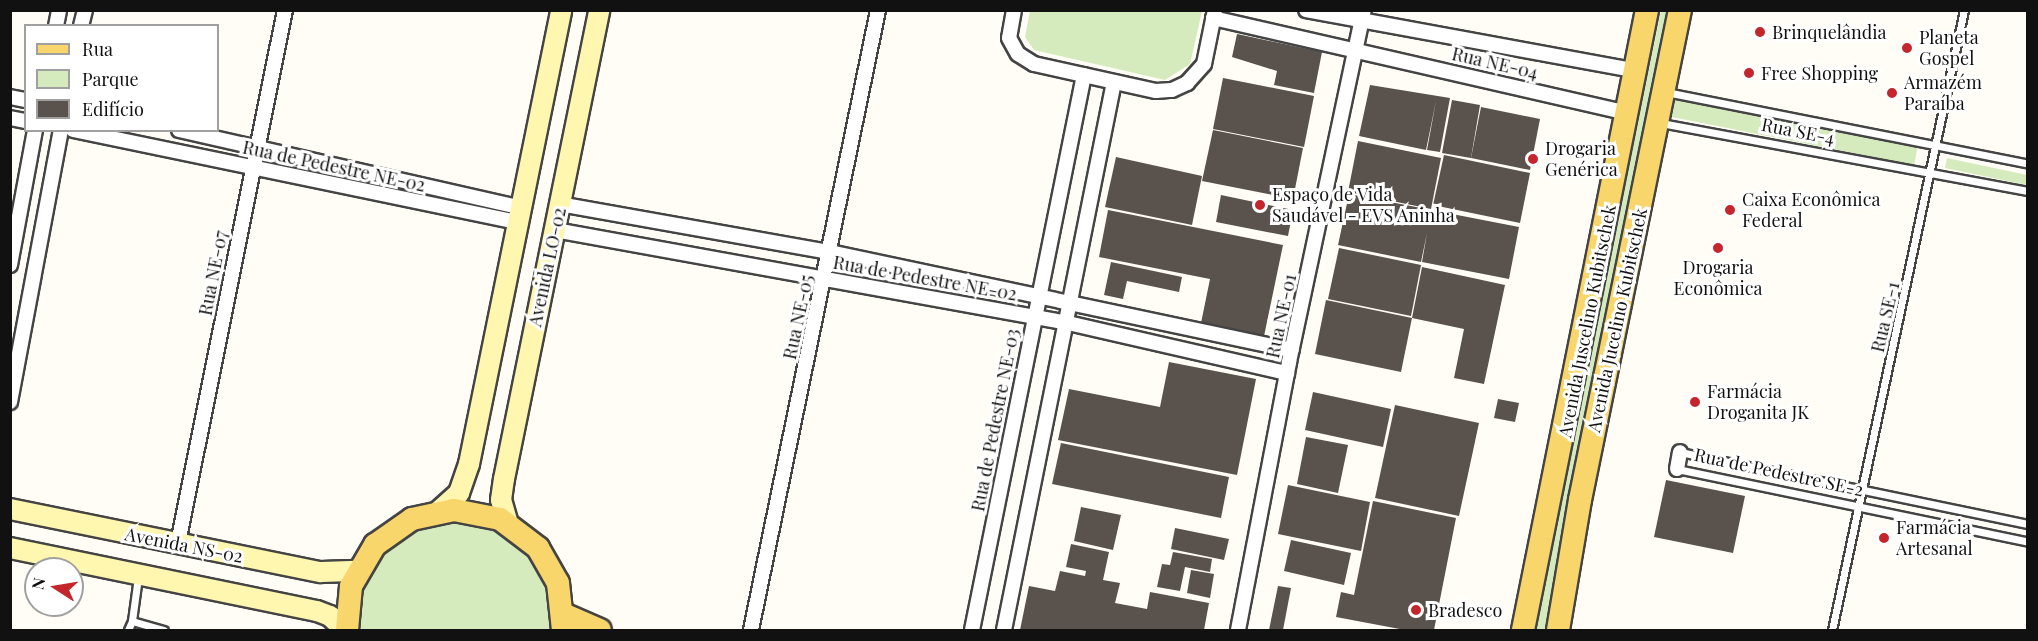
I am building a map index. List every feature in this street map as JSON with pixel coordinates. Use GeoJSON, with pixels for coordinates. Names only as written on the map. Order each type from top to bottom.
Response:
{"type":"FeatureCollection","features":[{"type":"Feature","properties":{"kind":"main road","name":"Avenida Juscelino Kubitschek"},"geometry":{"type":"LineString","coordinates":[[1523,630],[1637,71],[1647,10]]}},
{"type":"Feature","properties":{"kind":"main road","name":"Avenida Jucelino Kubitschek"},"geometry":{"type":"LineString","coordinates":[[1558,630],[1580,500],[1680,10]]}},
{"type":"Feature","properties":{"kind":"main road","name":"Avenida NS-02"},"geometry":{"type":"LineString","coordinates":[[346,630],[349,595],[358,571],[370,550],[391,530],[416,517],[440,511],[473,511],[508,524],[530,539],[548,562],[558,584],[563,622],[600,630]]}},
{"type":"Feature","properties":{"kind":"street","name":"Rua NE-07"},"geometry":{"type":"LineString","coordinates":[[178,543],[285,10]]}},
{"type":"Feature","properties":{"kind":"street","name":"Avenida LO-02"},"geometry":{"type":"LineString","coordinates":[[440,511],[457,497],[469,464],[561,10]]}},
{"type":"Feature","properties":{"kind":"street","name":"Avenida LO-02"},"geometry":{"type":"LineString","coordinates":[[508,524],[501,504],[502,486],[599,10]]}},
{"type":"Feature","properties":{"kind":"street","name":"Rua NE-05"},"geometry":{"type":"LineString","coordinates":[[751,630],[825,278],[878,10]]}},
{"type":"Feature","properties":{"kind":"street"},"geometry":{"type":"LineString","coordinates":[[1014,10],[1009,38],[1018,54],[1034,64],[1156,91],[1172,90],[1187,82],[1204,64],[1214,14]]}},
{"type":"Feature","properties":{"kind":"street","name":"Rua NE-04"},"geometry":{"type":"LineString","coordinates":[[1306,10],[1362,16],[1637,71]]}},
{"type":"Feature","properties":{"kind":"street","name":"Rua NE-04"},"geometry":{"type":"LineString","coordinates":[[1214,14],[1628,113]]}},
{"type":"Feature","properties":{"kind":"street","name":"Rua NE-01"},"geometry":{"type":"LineString","coordinates":[[1238,630],[1287,373],[1362,16]]}},
{"type":"Feature","properties":{"kind":"street","name":"Rua de Pedestre NE-03"},"geometry":{"type":"LineString","coordinates":[[972,630],[1084,75]]}},
{"type":"Feature","properties":{"kind":"street"},"geometry":{"type":"LineString","coordinates":[[1004,630],[1068,323],[1114,82]]}},
{"type":"Feature","properties":{"kind":"street"},"geometry":{"type":"LineString","coordinates":[[10,265],[35,132]]}},
{"type":"Feature","properties":{"kind":"street"},"geometry":{"type":"LineString","coordinates":[[10,402],[61,132]]}},
{"type":"Feature","properties":{"kind":"street","name":"Rua de Pedestre NE-02"},"geometry":{"type":"LineString","coordinates":[[82,132],[253,168],[520,215]]}},
{"type":"Feature","properties":{"kind":"street","name":"Rua de Pedestre NE-02"},"geometry":{"type":"LineString","coordinates":[[189,132],[257,146],[520,215]]}},
{"type":"Feature","properties":{"kind":"street","name":"Rua de Pedestre NE-02"},"geometry":{"type":"LineString","coordinates":[[560,204],[830,252],[1292,350]]}},
{"type":"Feature","properties":{"kind":"street","name":"Rua de Pedestre NE-02"},"geometry":{"type":"LineString","coordinates":[[555,230],[1068,323],[1287,373]]}},
{"type":"Feature","properties":{"kind":"street","name":"Rua de Pedestre SE-2"},"geometry":{"type":"LineString","coordinates":[[1677,469],[1680,452]]}},
{"type":"Feature","properties":{"kind":"street","name":"Avenida NS-02"},"geometry":{"type":"LineString","coordinates":[[10,509],[332,574],[358,571]]}},
{"type":"Feature","properties":{"kind":"street","name":"Avenida NS-02"},"geometry":{"type":"LineString","coordinates":[[10,548],[317,611],[330,616],[346,630]]}},
{"type":"Feature","properties":{"kind":"lane","name":"Rua SE-1"},"geometry":{"type":"LineString","coordinates":[[1832,630],[1933,171],[1936,144],[1964,10]]}},
{"type":"Feature","properties":{"kind":"lane","name":"Rua SE-4"},"geometry":{"type":"LineString","coordinates":[[1663,92],[1936,144],[2028,164]]}},
{"type":"Feature","properties":{"kind":"lane","name":"Rua SE-4"},"geometry":{"type":"LineString","coordinates":[[1658,123],[1933,171],[2028,191]]}},
{"type":"Feature","properties":{"kind":"lane","name":"Rua de Pedestre SE-2"},"geometry":{"type":"LineString","coordinates":[[1680,452],[1861,492],[2028,524]]}},
{"type":"Feature","properties":{"kind":"lane","name":"Rua de Pedestre SE-2"},"geometry":{"type":"LineString","coordinates":[[1677,469],[2028,542]]}},
{"type":"Feature","properties":{"kind":"lane"},"geometry":{"type":"LineString","coordinates":[[128,630],[132,621],[138,574]]}},
{"type":"Feature","properties":{"kind":"lane"},"geometry":{"type":"LineString","coordinates":[[132,621],[164,630]]}},
{"type":"Feature","properties":{"kind":"green space"},"geometry":{"type":"Polygon","coordinates":[[[1030,10],[1202,11],[1190,64],[1165,80],[1034,50],[1025,37],[1030,10]]]}},
{"type":"Feature","properties":{"kind":"green space"},"geometry":{"type":"Polygon","coordinates":[[[1661,11],[1674,11],[1547,630],[1534,630],[1661,11]]]}},
{"type":"Feature","properties":{"kind":"green space"},"geometry":{"type":"Polygon","coordinates":[[[1676,97],[1918,145],[1914,165],[1672,117],[1676,97]]]}},
{"type":"Feature","properties":{"kind":"green space"},"geometry":{"type":"Polygon","coordinates":[[[1947,158],[2027,175],[2027,185],[1945,168],[1947,158]]]}},
{"type":"Feature","properties":{"kind":"green space"},"geometry":{"type":"Polygon","coordinates":[[[460,522],[494,530],[530,556],[547,587],[552,630],[359,630],[362,594],[381,556],[423,528],[460,522]]]}},
{"type":"Feature","properties":{"kind":"building"},"geometry":{"type":"Polygon","coordinates":[[[1237,34],[1322,52],[1314,93],[1274,85],[1277,71],[1232,57],[1237,34]]]}},
{"type":"Feature","properties":{"kind":"building"},"geometry":{"type":"Polygon","coordinates":[[[1223,78],[1314,96],[1304,147],[1213,129],[1223,78]]]}},
{"type":"Feature","properties":{"kind":"building"},"geometry":{"type":"Polygon","coordinates":[[[1370,85],[1450,98],[1440,152],[1427,150],[1436,101],[1426,150],[1359,136],[1370,85]]]}},
{"type":"Feature","properties":{"kind":"building"},"geometry":{"type":"Polygon","coordinates":[[[1452,100],[1480,105],[1471,158],[1442,153],[1452,100]]]}},
{"type":"Feature","properties":{"kind":"building"},"geometry":{"type":"Polygon","coordinates":[[[1481,107],[1540,119],[1530,170],[1471,158],[1481,107]]]}},
{"type":"Feature","properties":{"kind":"building"},"geometry":{"type":"Polygon","coordinates":[[[1213,130],[1303,148],[1293,199],[1202,181],[1213,130]]]}},
{"type":"Feature","properties":{"kind":"building"},"geometry":{"type":"Polygon","coordinates":[[[1358,141],[1441,158],[1431,209],[1348,192],[1358,141]]]}},
{"type":"Feature","properties":{"kind":"building"},"geometry":{"type":"Polygon","coordinates":[[[1444,155],[1530,173],[1520,223],[1433,205],[1444,155]]]}},
{"type":"Feature","properties":{"kind":"building"},"geometry":{"type":"Polygon","coordinates":[[[1116,157],[1202,176],[1192,225],[1105,207],[1116,157]]]}},
{"type":"Feature","properties":{"kind":"building"},"geometry":{"type":"Polygon","coordinates":[[[1349,194],[1519,227],[1509,279],[1422,262],[1427,233],[1421,262],[1338,245],[1349,194]]]}},
{"type":"Feature","properties":{"kind":"building"},"geometry":{"type":"Polygon","coordinates":[[[1221,195],[1293,210],[1288,236],[1216,222],[1221,195]]]}},
{"type":"Feature","properties":{"kind":"building"},"geometry":{"type":"Polygon","coordinates":[[[1108,210],[1283,245],[1263,341],[1200,328],[1210,279],[1099,257],[1108,210]]]}},
{"type":"Feature","properties":{"kind":"building"},"geometry":{"type":"Polygon","coordinates":[[[1339,248],[1421,265],[1411,316],[1328,299],[1339,248]]]}},
{"type":"Feature","properties":{"kind":"building"},"geometry":{"type":"Polygon","coordinates":[[[1111,262],[1182,277],[1179,292],[1127,281],[1123,299],[1104,295],[1111,262]]]}},
{"type":"Feature","properties":{"kind":"building"},"geometry":{"type":"Polygon","coordinates":[[[1422,267],[1505,285],[1484,384],[1454,378],[1464,329],[1412,318],[1422,267]]]}},
{"type":"Feature","properties":{"kind":"building"},"geometry":{"type":"Polygon","coordinates":[[[1326,300],[1412,318],[1401,372],[1315,354],[1326,300]]]}},
{"type":"Feature","properties":{"kind":"building"},"geometry":{"type":"Polygon","coordinates":[[[1169,362],[1256,379],[1237,475],[1058,440],[1069,389],[1160,407],[1169,362]]]}},
{"type":"Feature","properties":{"kind":"building"},"geometry":{"type":"Polygon","coordinates":[[[1313,392],[1391,409],[1383,447],[1305,430],[1313,392]]]}},
{"type":"Feature","properties":{"kind":"building"},"geometry":{"type":"Polygon","coordinates":[[[1498,399],[1519,403],[1515,422],[1494,418],[1498,399]]]}},
{"type":"Feature","properties":{"kind":"building"},"geometry":{"type":"Polygon","coordinates":[[[1395,405],[1479,423],[1459,516],[1375,498],[1395,405]]]}},
{"type":"Feature","properties":{"kind":"building"},"geometry":{"type":"Polygon","coordinates":[[[1306,437],[1348,445],[1338,493],[1297,484],[1306,437]]]}},
{"type":"Feature","properties":{"kind":"building"},"geometry":{"type":"Polygon","coordinates":[[[1061,443],[1229,477],[1221,518],[1052,484],[1061,443]]]}},
{"type":"Feature","properties":{"kind":"building"},"geometry":{"type":"Polygon","coordinates":[[[1666,480],[1745,496],[1733,553],[1654,537],[1666,480]]]}},
{"type":"Feature","properties":{"kind":"building"},"geometry":{"type":"Polygon","coordinates":[[[1288,485],[1370,502],[1361,551],[1278,534],[1288,485]]]}},
{"type":"Feature","properties":{"kind":"building"},"geometry":{"type":"Polygon","coordinates":[[[1373,501],[1456,518],[1434,630],[1405,630],[1336,617],[1341,592],[1354,595],[1373,501]]]}},
{"type":"Feature","properties":{"kind":"building"},"geometry":{"type":"Polygon","coordinates":[[[1081,507],[1121,515],[1113,550],[1074,541],[1081,507]]]}},
{"type":"Feature","properties":{"kind":"building"},"geometry":{"type":"Polygon","coordinates":[[[1175,528],[1229,539],[1224,560],[1171,549],[1175,528]]]}},
{"type":"Feature","properties":{"kind":"building"},"geometry":{"type":"Polygon","coordinates":[[[1291,540],[1351,553],[1344,585],[1284,571],[1291,540]]]}},
{"type":"Feature","properties":{"kind":"building"},"geometry":{"type":"Polygon","coordinates":[[[1071,544],[1109,552],[1103,580],[1120,583],[1115,603],[1147,609],[1150,592],[1209,603],[1204,630],[1020,630],[1029,586],[1055,591],[1060,571],[1085,576],[1086,571],[1066,567],[1071,544]]]}},
{"type":"Feature","properties":{"kind":"building"},"geometry":{"type":"Polygon","coordinates":[[[1173,552],[1212,559],[1210,572],[1185,567],[1180,591],[1157,587],[1162,564],[1170,565],[1173,552]]]}},
{"type":"Feature","properties":{"kind":"building"},"geometry":{"type":"Polygon","coordinates":[[[1191,570],[1214,574],[1210,598],[1187,593],[1191,570]]]}},
{"type":"Feature","properties":{"kind":"building"},"geometry":{"type":"Polygon","coordinates":[[[1278,586],[1291,588],[1283,630],[1269,630],[1278,586]]]}},
{"type":"Feature","properties":{"kind":"place","name":"Brinquelândia"},"geometry":{"type":"Point","coordinates":[1760,32]}},
{"type":"Feature","properties":{"kind":"place","name":"Planeta Gospel"},"geometry":{"type":"Point","coordinates":[1907,48]}},
{"type":"Feature","properties":{"kind":"place","name":"Free Shopping"},"geometry":{"type":"Point","coordinates":[1749,73]}},
{"type":"Feature","properties":{"kind":"place","name":"Armazém Paraíba"},"geometry":{"type":"Point","coordinates":[1892,93]}},
{"type":"Feature","properties":{"kind":"place","name":"Drogaria Genérica"},"geometry":{"type":"Point","coordinates":[1533,159]}},
{"type":"Feature","properties":{"kind":"place","name":"Espaço de Vida Saudável - EVS Aninha"},"geometry":{"type":"Point","coordinates":[1260,205]}},
{"type":"Feature","properties":{"kind":"place","name":"Caixa Econômica Federal"},"geometry":{"type":"Point","coordinates":[1730,210]}},
{"type":"Feature","properties":{"kind":"place","name":"Drogaria Econômica"},"geometry":{"type":"Point","coordinates":[1718,248]}},
{"type":"Feature","properties":{"kind":"place","name":"Farmácia Droganita JK"},"geometry":{"type":"Point","coordinates":[1695,402]}},
{"type":"Feature","properties":{"kind":"place","name":"Farmácia Artesanal"},"geometry":{"type":"Point","coordinates":[1884,538]}},
{"type":"Feature","properties":{"kind":"place","name":"Bradesco"},"geometry":{"type":"Point","coordinates":[1416,610]}}]}
